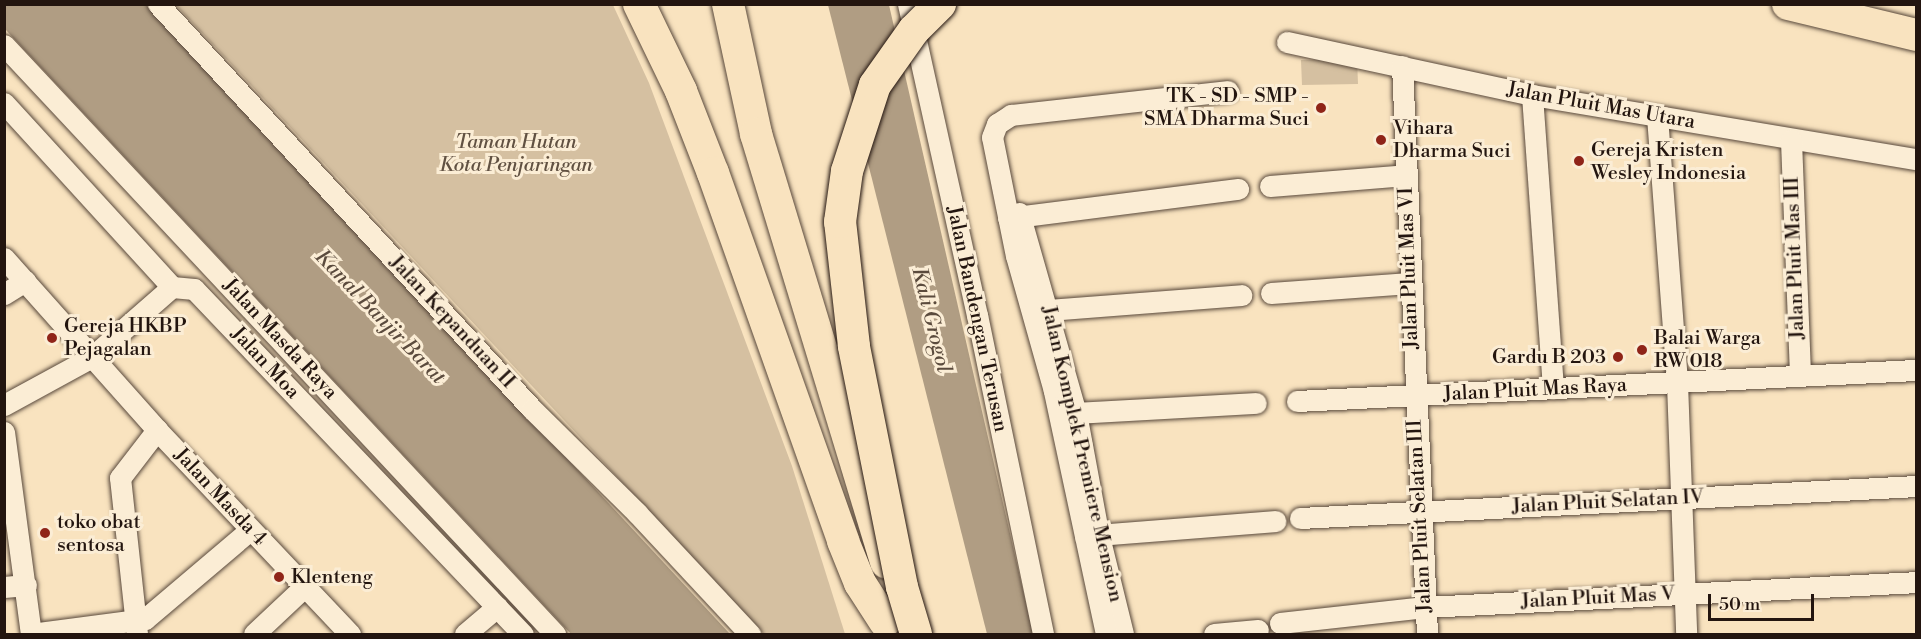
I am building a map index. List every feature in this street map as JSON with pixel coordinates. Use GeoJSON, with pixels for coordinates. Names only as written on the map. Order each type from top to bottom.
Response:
{"type":"FeatureCollection","features":[{"type":"Feature","properties":{"kind":"highway"},"geometry":{"type":"LineString","coordinates":[[639,4],[681,91],[709,163],[843,541],[860,583],[891,628]]}},
{"type":"Feature","properties":{"kind":"highway"},"geometry":{"type":"LineString","coordinates":[[712,4],[736,134],[891,628]]}},
{"type":"Feature","properties":{"kind":"highway"},"geometry":{"type":"LineString","coordinates":[[728,4],[756,134],[891,628]]}},
{"type":"Feature","properties":{"kind":"highway"},"geometry":{"type":"LineString","coordinates":[[916,634],[902,587],[856,357],[840,222],[847,171],[875,85],[914,30],[940,4]]}},
{"type":"Feature","properties":{"kind":"highway"},"geometry":{"type":"LineString","coordinates":[[1788,4],[1917,35]]}},
{"type":"Feature","properties":{"kind":"highway"},"geometry":{"type":"LineString","coordinates":[[1836,4],[1917,15]]}},
{"type":"Feature","properties":{"kind":"street","name":"Jalan Kepanduan II"},"geometry":{"type":"LineString","coordinates":[[158,4],[532,409],[637,513],[750,634]]}},
{"type":"Feature","properties":{"kind":"street","name":"Jalan Bandengan Terusan"},"geometry":{"type":"LineString","coordinates":[[908,4],[977,315],[1042,634]]}},
{"type":"Feature","properties":{"kind":"street","name":"Jalan Pluit Mas Utara"},"geometry":{"type":"LineString","coordinates":[[1287,42],[1532,95],[1791,140],[1917,159]]}},
{"type":"Feature","properties":{"kind":"street","name":"Jalan Masda Raya"},"geometry":{"type":"LineString","coordinates":[[4,45],[555,634]]}},
{"type":"Feature","properties":{"kind":"street","name":"Jalan Pluit Mas VI"},"geometry":{"type":"LineString","coordinates":[[1402,66],[1414,398]]}},
{"type":"Feature","properties":{"kind":"street","name":"Jalan Komplek Premiere Mension"},"geometry":{"type":"LineString","coordinates":[[1106,634],[1092,534],[1068,415],[1014,217],[996,133],[1011,115],[1228,91]]}},
{"type":"Feature","properties":{"kind":"street"},"geometry":{"type":"LineString","coordinates":[[1532,95],[1553,388]]}},
{"type":"Feature","properties":{"kind":"street"},"geometry":{"type":"LineString","coordinates":[[4,103],[172,287],[92,357],[4,405]]}},
{"type":"Feature","properties":{"kind":"street"},"geometry":{"type":"LineString","coordinates":[[1657,116],[1677,383],[1686,634]]}},
{"type":"Feature","properties":{"kind":"street","name":"Jalan Pluit Mas III"},"geometry":{"type":"LineString","coordinates":[[1791,140],[1800,375]]}},
{"type":"Feature","properties":{"kind":"street"},"geometry":{"type":"LineString","coordinates":[[1270,186],[1406,175]]}},
{"type":"Feature","properties":{"kind":"street"},"geometry":{"type":"LineString","coordinates":[[1014,217],[1238,189]]}},
{"type":"Feature","properties":{"kind":"street","name":"Jalan Masda 4"},"geometry":{"type":"LineString","coordinates":[[4,258],[157,430],[350,634]]}},
{"type":"Feature","properties":{"kind":"street"},"geometry":{"type":"LineString","coordinates":[[4,294],[25,281]]}},
{"type":"Feature","properties":{"kind":"street"},"geometry":{"type":"LineString","coordinates":[[1271,293],[1410,283]]}},
{"type":"Feature","properties":{"kind":"street","name":"Jalan Moa"},"geometry":{"type":"LineString","coordinates":[[172,287],[186,286],[202,296],[523,634]]}},
{"type":"Feature","properties":{"kind":"street"},"geometry":{"type":"LineString","coordinates":[[1040,310],[1241,295]]}},
{"type":"Feature","properties":{"kind":"street","name":"Jalan Pluit Mas Raya"},"geometry":{"type":"LineString","coordinates":[[1297,401],[1414,398],[1553,388],[1917,370]]}},
{"type":"Feature","properties":{"kind":"street","name":"Jalan Pluit Selatan III"},"geometry":{"type":"LineString","coordinates":[[1414,398],[1427,634]]}},
{"type":"Feature","properties":{"kind":"street"},"geometry":{"type":"LineString","coordinates":[[1068,415],[1256,403]]}},
{"type":"Feature","properties":{"kind":"street"},"geometry":{"type":"LineString","coordinates":[[136,629],[120,478],[157,430]]}},
{"type":"Feature","properties":{"kind":"street"},"geometry":{"type":"LineString","coordinates":[[4,432],[15,586],[31,634],[136,629],[250,530]]}},
{"type":"Feature","properties":{"kind":"street","name":"Jalan Pluit Selatan IV"},"geometry":{"type":"LineString","coordinates":[[1300,518],[1917,486]]}},
{"type":"Feature","properties":{"kind":"street"},"geometry":{"type":"LineString","coordinates":[[1092,534],[1275,521]]}},
{"type":"Feature","properties":{"kind":"street","name":"Jalan Komplek Premiere Mension"},"geometry":{"type":"LineString","coordinates":[[1092,534],[1123,634]]}},
{"type":"Feature","properties":{"kind":"street","name":"Jalan Pluit Mas V"},"geometry":{"type":"LineString","coordinates":[[1280,623],[1425,608],[1917,582]]}},
{"type":"Feature","properties":{"kind":"street"},"geometry":{"type":"LineString","coordinates":[[254,634],[304,587]]}},
{"type":"Feature","properties":{"kind":"street"},"geometry":{"type":"LineString","coordinates":[[465,634],[497,608]]}},
{"type":"Feature","properties":{"kind":"street"},"geometry":{"type":"LineString","coordinates":[[1214,634],[1258,630]]}},
{"type":"Feature","properties":{"kind":"green space","name":"Taman Hutan Kota Penjaringan"},"geometry":{"type":"Polygon","coordinates":[[[176,5],[613,5],[649,83],[792,466],[845,634],[764,634],[176,5]]]}},
{"type":"Feature","properties":{"kind":"green space"},"geometry":{"type":"Polygon","coordinates":[[[1357,59],[1358,84],[1302,85],[1301,60],[1357,59]]]}},
{"type":"Feature","properties":{"kind":"water","name":"Kanal Banjir Barat"},"geometry":{"type":"Polygon","coordinates":[[[5,5],[146,5],[730,634],[571,634],[5,29],[5,5]]]}},
{"type":"Feature","properties":{"kind":"water","name":"Kali Grogol"},"geometry":{"type":"Polygon","coordinates":[[[828,5],[889,5],[1033,634],[987,634],[828,5]]]}},
{"type":"Feature","properties":{"kind":"place","name":"TK - SD - SMP - SMA Dharma Suci"},"geometry":{"type":"Point","coordinates":[1321,108]}},
{"type":"Feature","properties":{"kind":"place","name":"Vihara Dharma Suci"},"geometry":{"type":"Point","coordinates":[1381,140]}},
{"type":"Feature","properties":{"kind":"place","name":"Gereja Kristen Wesley Indonesia"},"geometry":{"type":"Point","coordinates":[1579,161]}},
{"type":"Feature","properties":{"kind":"place","name":"Gereja HKBP Pejagalan"},"geometry":{"type":"Point","coordinates":[52,338]}},
{"type":"Feature","properties":{"kind":"place","name":"Balai Warga RW 018"},"geometry":{"type":"Point","coordinates":[1642,350]}},
{"type":"Feature","properties":{"kind":"place","name":"Gardu B 203"},"geometry":{"type":"Point","coordinates":[1618,357]}},
{"type":"Feature","properties":{"kind":"place","name":"toko obat sentosa"},"geometry":{"type":"Point","coordinates":[45,533]}},
{"type":"Feature","properties":{"kind":"place","name":"Klenteng"},"geometry":{"type":"Point","coordinates":[279,577]}}]}
